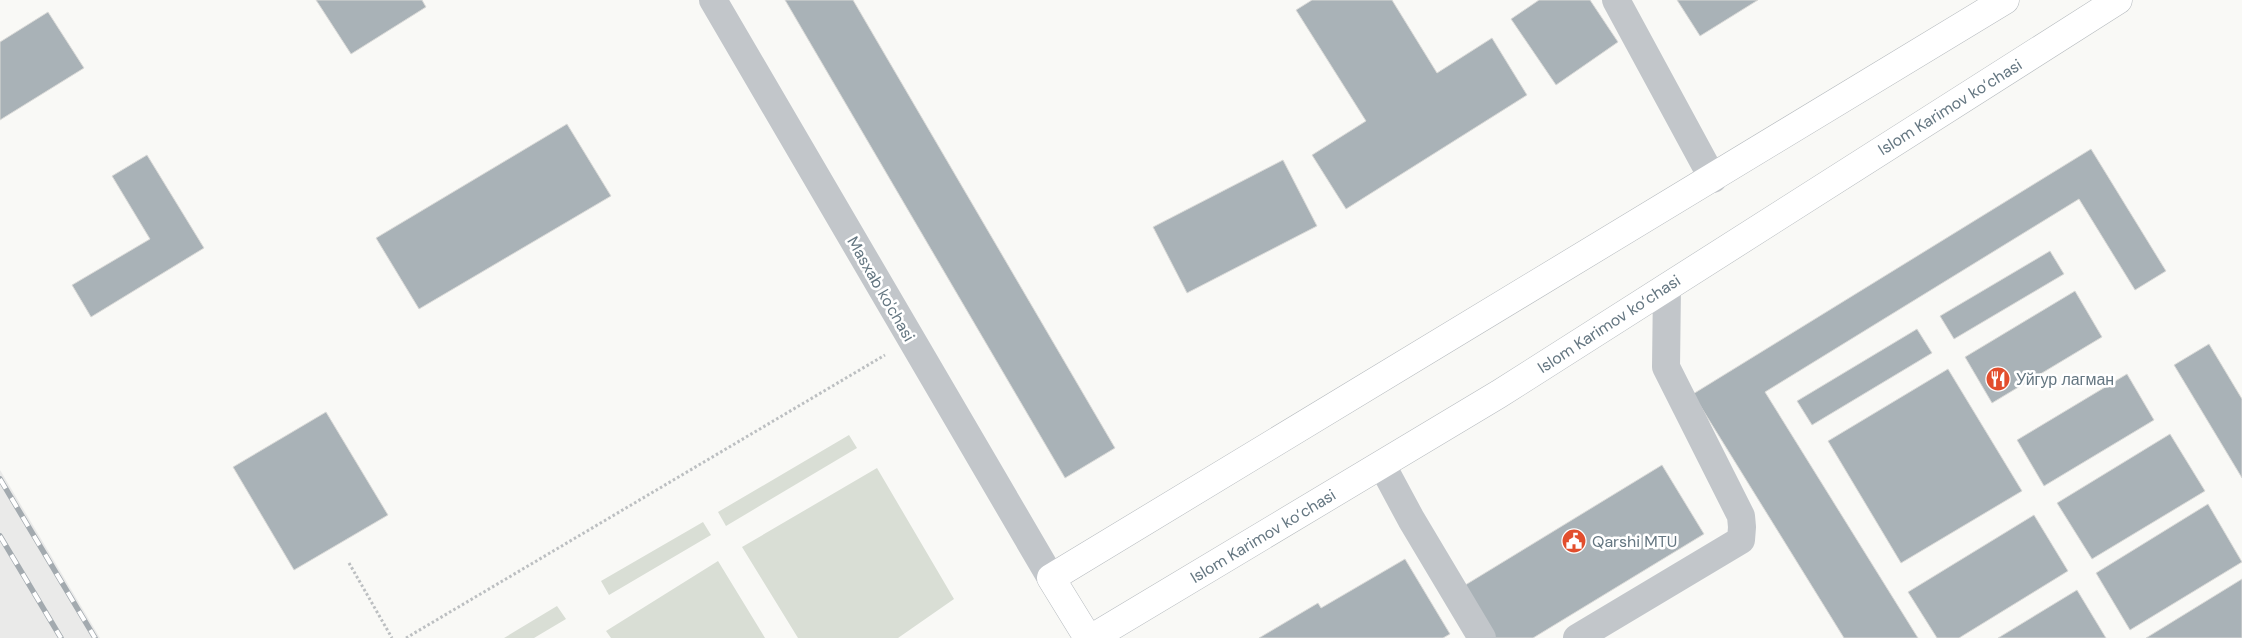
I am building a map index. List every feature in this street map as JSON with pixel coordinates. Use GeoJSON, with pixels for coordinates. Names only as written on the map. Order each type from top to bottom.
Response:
{"type":"FeatureCollection","features":[{"type":"Feature","properties":{"kind":"main road"},"geometry":{"type":"LineString","coordinates":[[1088,638],[1051,578],[1713,179],[2005,0]]}},
{"type":"Feature","properties":{"kind":"main road","name":"Islom Karimov ko‘chasi"},"geometry":{"type":"LineString","coordinates":[[1092,638],[1499,394],[2118,0]]}},
{"type":"Feature","properties":{"kind":"street","name":"Masxab ko'chasi"},"geometry":{"type":"LineString","coordinates":[[713,0],[910,340],[1051,578]]}},
{"type":"Feature","properties":{"kind":"street"},"geometry":{"type":"LineString","coordinates":[[1616,0],[1713,179]]}},
{"type":"Feature","properties":{"kind":"street"},"geometry":{"type":"LineString","coordinates":[[1577,638],[1741,540],[1741,516],[1666,367],[1667,287]]}},
{"type":"Feature","properties":{"kind":"street"},"geometry":{"type":"LineString","coordinates":[[1382,464],[1411,519],[1482,638]]}},
{"type":"Feature","properties":{"kind":"path"},"geometry":{"type":"LineString","coordinates":[[406,638],[910,340]]}},
{"type":"Feature","properties":{"kind":"path"},"geometry":{"type":"LineString","coordinates":[[349,562],[392,638]]}},
{"type":"Feature","properties":{"kind":"shaded area"},"geometry":{"type":"Polygon","coordinates":[[[849,435],[857,448],[726,526],[718,512],[849,435]]]}},
{"type":"Feature","properties":{"kind":"shaded area"},"geometry":{"type":"Polygon","coordinates":[[[877,468],[954,599],[898,638],[798,638],[742,547],[877,468]]]}},
{"type":"Feature","properties":{"kind":"shaded area"},"geometry":{"type":"Polygon","coordinates":[[[0,470],[100,638],[0,638],[0,470]]]}},
{"type":"Feature","properties":{"kind":"shaded area"},"geometry":{"type":"Polygon","coordinates":[[[703,522],[711,535],[609,595],[601,581],[703,522]]]}},
{"type":"Feature","properties":{"kind":"shaded area"},"geometry":{"type":"Polygon","coordinates":[[[718,561],[765,638],[611,638],[606,631],[718,561]]]}},
{"type":"Feature","properties":{"kind":"shaded area"},"geometry":{"type":"Polygon","coordinates":[[[557,606],[566,619],[534,638],[504,638],[557,606]]]}},
{"type":"Feature","properties":{"kind":"building"},"geometry":{"type":"Polygon","coordinates":[[[316,0],[422,0],[426,7],[351,54],[316,0]]]}},
{"type":"Feature","properties":{"kind":"building"},"geometry":{"type":"Polygon","coordinates":[[[785,0],[853,0],[1115,448],[1065,478],[785,0]]]}},
{"type":"Feature","properties":{"kind":"building"},"geometry":{"type":"Polygon","coordinates":[[[1312,0],[1392,0],[1437,73],[1492,38],[1527,95],[1346,209],[1312,155],[1366,121],[1296,10],[1312,0]]]}},
{"type":"Feature","properties":{"kind":"building"},"geometry":{"type":"Polygon","coordinates":[[[1539,0],[1590,0],[1618,42],[1556,85],[1511,19],[1539,0]]]}},
{"type":"Feature","properties":{"kind":"building"},"geometry":{"type":"Polygon","coordinates":[[[1677,0],[1758,0],[1700,36],[1677,0]]]}},
{"type":"Feature","properties":{"kind":"building"},"geometry":{"type":"Polygon","coordinates":[[[48,12],[84,68],[0,120],[0,42],[48,12]]]}},
{"type":"Feature","properties":{"kind":"building"},"geometry":{"type":"Polygon","coordinates":[[[567,124],[611,196],[419,309],[376,238],[567,124]]]}},
{"type":"Feature","properties":{"kind":"building"},"geometry":{"type":"Polygon","coordinates":[[[2091,149],[2166,271],[2135,290],[2079,199],[1765,392],[1918,638],[1844,638],[1693,394],[2091,149]]]}},
{"type":"Feature","properties":{"kind":"building"},"geometry":{"type":"Polygon","coordinates":[[[147,155],[204,248],[91,317],[72,285],[150,239],[112,176],[147,155]]]}},
{"type":"Feature","properties":{"kind":"building"},"geometry":{"type":"Polygon","coordinates":[[[1283,160],[1317,226],[1187,293],[1153,227],[1283,160]]]}},
{"type":"Feature","properties":{"kind":"building"},"geometry":{"type":"Polygon","coordinates":[[[2050,251],[2064,274],[1954,339],[1940,316],[2050,251]]]}},
{"type":"Feature","properties":{"kind":"building"},"geometry":{"type":"Polygon","coordinates":[[[2075,291],[2102,337],[1992,403],[1965,357],[2075,291]]]}},
{"type":"Feature","properties":{"kind":"building"},"geometry":{"type":"Polygon","coordinates":[[[1917,329],[1932,353],[1812,425],[1797,401],[1917,329]]]}},
{"type":"Feature","properties":{"kind":"building"},"geometry":{"type":"Polygon","coordinates":[[[2209,344],[2242,399],[2242,478],[2174,365],[2209,344]]]}},
{"type":"Feature","properties":{"kind":"building"},"geometry":{"type":"Polygon","coordinates":[[[1948,369],[2022,491],[1901,563],[1828,441],[1948,369]]]}},
{"type":"Feature","properties":{"kind":"building"},"geometry":{"type":"Polygon","coordinates":[[[2127,374],[2154,420],[2044,486],[2017,440],[2127,374]]]}},
{"type":"Feature","properties":{"kind":"building"},"geometry":{"type":"Polygon","coordinates":[[[326,412],[388,515],[294,570],[233,467],[326,412]]]}},
{"type":"Feature","properties":{"kind":"building"},"geometry":{"type":"Polygon","coordinates":[[[2170,434],[2205,491],[2092,559],[2057,503],[2170,434]]]}},
{"type":"Feature","properties":{"kind":"building"},"geometry":{"type":"Polygon","coordinates":[[[1662,465],[1704,534],[1533,638],[1493,638],[1462,587],[1662,465]]]}},
{"type":"Feature","properties":{"kind":"building"},"geometry":{"type":"Polygon","coordinates":[[[2208,504],[2242,562],[2130,630],[2096,573],[2208,504]]]}},
{"type":"Feature","properties":{"kind":"building"},"geometry":{"type":"Polygon","coordinates":[[[2034,515],[2068,571],[1959,638],[1937,638],[1908,592],[2034,515]]]}},
{"type":"Feature","properties":{"kind":"building"},"geometry":{"type":"Polygon","coordinates":[[[1405,559],[1450,634],[1443,638],[1259,638],[1318,603],[1321,608],[1405,559]]]}},
{"type":"Feature","properties":{"kind":"building"},"geometry":{"type":"Polygon","coordinates":[[[2242,579],[2242,638],[2146,638],[2242,579]]]}},
{"type":"Feature","properties":{"kind":"building"},"geometry":{"type":"Polygon","coordinates":[[[2077,590],[2106,638],[1998,638],[2077,590]]]}},
{"type":"Feature","properties":{"kind":"railway"},"geometry":{"type":"LineString","coordinates":[[0,479],[95,638]]}},
{"type":"Feature","properties":{"kind":"railway"},"geometry":{"type":"LineString","coordinates":[[0,536],[61,638]]}},
{"type":"Feature","properties":{"kind":"place","name":"Уйгур лагман"},"geometry":{"type":"Point","coordinates":[1998,379]}},
{"type":"Feature","properties":{"kind":"place","name":"Qarshi MTU"},"geometry":{"type":"Point","coordinates":[1574,541]}}]}
